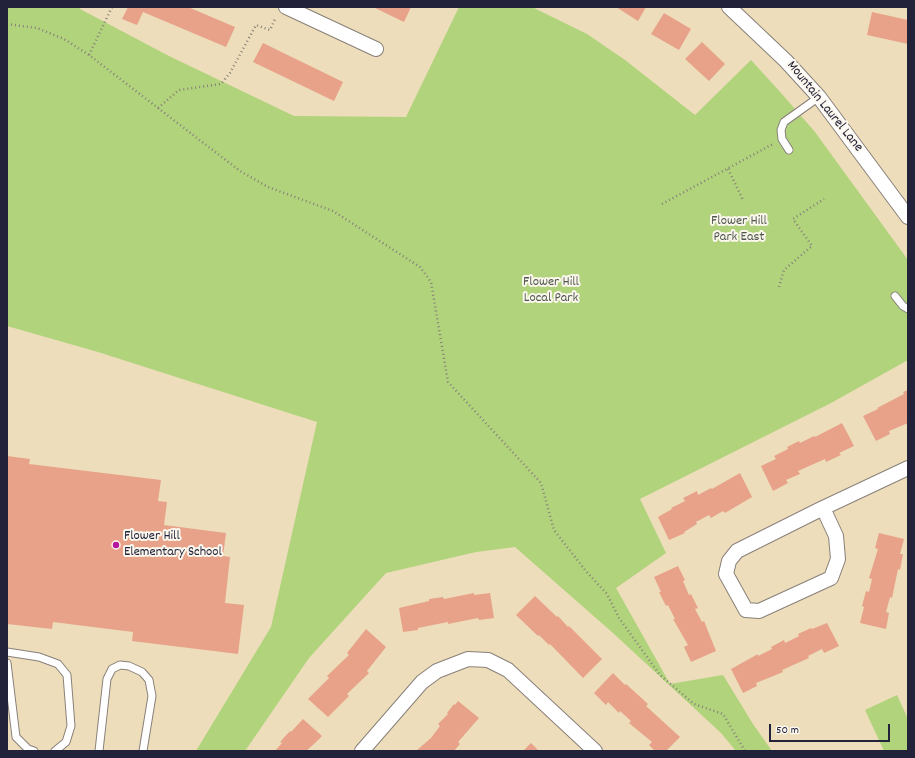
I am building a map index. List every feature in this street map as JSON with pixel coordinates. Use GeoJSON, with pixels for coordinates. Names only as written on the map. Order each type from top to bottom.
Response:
{"type":"FeatureCollection","features":[{"type":"Feature","properties":{"kind":"street","name":"Mountain Laurel Lane"},"geometry":{"type":"LineString","coordinates":[[729,7],[786,61],[819,97],[908,217]]}},
{"type":"Feature","properties":{"kind":"street"},"geometry":{"type":"LineString","coordinates":[[282,10],[376,49]]}},
{"type":"Feature","properties":{"kind":"street"},"geometry":{"type":"LineString","coordinates":[[823,508],[836,536],[838,559],[831,578],[759,611],[746,610],[726,574],[729,561],[737,551],[823,508],[908,468]]}},
{"type":"Feature","properties":{"kind":"street"},"geometry":{"type":"LineString","coordinates":[[362,751],[422,682],[437,670],[468,660],[488,660],[508,670],[595,751]]}},
{"type":"Feature","properties":{"kind":"lane"},"geometry":{"type":"LineString","coordinates":[[788,150],[782,139],[781,130],[784,122],[819,97]]}},
{"type":"Feature","properties":{"kind":"lane"},"geometry":{"type":"LineString","coordinates":[[895,296],[903,306],[908,309]]}},
{"type":"Feature","properties":{"kind":"lane"},"geometry":{"type":"LineString","coordinates":[[7,652],[39,657],[58,664],[66,675],[71,726],[66,742],[55,751]]}},
{"type":"Feature","properties":{"kind":"lane"},"geometry":{"type":"LineString","coordinates":[[7,663],[16,737],[28,749],[34,751]]}},
{"type":"Feature","properties":{"kind":"lane"},"geometry":{"type":"LineString","coordinates":[[99,751],[106,679],[112,669],[120,665],[129,666],[142,672],[149,680],[152,696],[143,751]]}},
{"type":"Feature","properties":{"kind":"path"},"geometry":{"type":"LineString","coordinates":[[89,55],[112,7]]}},
{"type":"Feature","properties":{"kind":"path"},"geometry":{"type":"LineString","coordinates":[[158,108],[180,90],[221,84],[230,73],[256,25],[270,30],[282,10]]}},
{"type":"Feature","properties":{"kind":"path"},"geometry":{"type":"LineString","coordinates":[[7,24],[37,28],[64,39],[89,55],[240,171],[268,187],[333,211],[420,267],[431,282],[448,382],[541,483],[554,530],[585,570],[608,594],[619,618],[660,675],[694,704],[723,714],[745,751]]}},
{"type":"Feature","properties":{"kind":"path"},"geometry":{"type":"LineString","coordinates":[[662,204],[782,139]]}},
{"type":"Feature","properties":{"kind":"path"},"geometry":{"type":"LineString","coordinates":[[728,169],[743,200]]}},
{"type":"Feature","properties":{"kind":"path"},"geometry":{"type":"LineString","coordinates":[[779,287],[784,270],[812,246],[793,219],[824,199]]}},
{"type":"Feature","properties":{"kind":"green space","name":"Flower Hill Local Park"},"geometry":{"type":"Polygon","coordinates":[[[7,7],[81,7],[80,9],[169,56],[294,116],[406,117],[459,7],[532,7],[587,34],[625,60],[695,115],[751,60],[815,132],[908,260],[908,360],[831,403],[640,499],[666,553],[616,588],[670,684],[723,675],[753,724],[772,751],[736,751],[721,733],[613,633],[515,547],[476,552],[386,573],[309,658],[245,751],[196,751],[271,627],[317,422],[98,352],[7,326],[7,7]]]}},
{"type":"Feature","properties":{"kind":"green space"},"geometry":{"type":"Polygon","coordinates":[[[897,695],[908,719],[908,751],[884,751],[865,710],[897,695]]]}},
{"type":"Feature","properties":{"kind":"building"},"geometry":{"type":"Polygon","coordinates":[[[128,7],[188,7],[235,27],[226,47],[143,12],[137,25],[122,19],[128,7]]]}},
{"type":"Feature","properties":{"kind":"building"},"geometry":{"type":"Polygon","coordinates":[[[373,7],[411,7],[404,22],[373,7]]]}},
{"type":"Feature","properties":{"kind":"building"},"geometry":{"type":"Polygon","coordinates":[[[616,7],[646,7],[638,21],[616,7]]]}},
{"type":"Feature","properties":{"kind":"building"},"geometry":{"type":"Polygon","coordinates":[[[872,12],[908,20],[908,44],[867,35],[872,12]]]}},
{"type":"Feature","properties":{"kind":"building"},"geometry":{"type":"Polygon","coordinates":[[[664,13],[691,29],[679,50],[651,34],[664,13]]]}},
{"type":"Feature","properties":{"kind":"building"},"geometry":{"type":"Polygon","coordinates":[[[702,42],[725,64],[709,81],[685,59],[702,42]]]}},
{"type":"Feature","properties":{"kind":"building"},"geometry":{"type":"Polygon","coordinates":[[[263,43],[343,82],[334,101],[253,62],[263,43]]]}},
{"type":"Feature","properties":{"kind":"building"},"geometry":{"type":"Polygon","coordinates":[[[908,390],[908,423],[889,431],[890,434],[876,441],[863,416],[904,394],[903,392],[908,390]]]}},
{"type":"Feature","properties":{"kind":"building"},"geometry":{"type":"Polygon","coordinates":[[[842,423],[854,446],[839,453],[841,455],[826,462],[825,459],[798,471],[800,474],[786,480],[788,483],[773,491],[761,466],[776,459],[774,456],[788,449],[787,447],[799,441],[800,443],[814,436],[815,437],[842,423]]]}},
{"type":"Feature","properties":{"kind":"building","name":"Flower Hill Elementary School"},"geometry":{"type":"Polygon","coordinates":[[[7,456],[30,459],[29,464],[161,480],[158,501],[167,502],[164,525],[226,533],[223,556],[230,557],[225,603],[244,605],[238,654],[132,641],[133,632],[53,622],[52,629],[7,624],[7,456]]]}},
{"type":"Feature","properties":{"kind":"building"},"geometry":{"type":"Polygon","coordinates":[[[740,473],[752,497],[725,513],[723,511],[711,518],[709,515],[696,522],[697,524],[684,532],[685,533],[669,540],[658,517],[685,501],[683,498],[697,491],[698,495],[711,488],[712,489],[740,473]]]}},
{"type":"Feature","properties":{"kind":"building"},"geometry":{"type":"Polygon","coordinates":[[[879,533],[904,539],[900,554],[903,554],[900,570],[898,569],[892,598],[890,597],[886,612],[889,613],[886,629],[860,623],[866,591],[869,592],[872,579],[869,578],[878,549],[875,548],[879,533]]]}},
{"type":"Feature","properties":{"kind":"building"},"geometry":{"type":"Polygon","coordinates":[[[678,566],[685,580],[683,581],[689,595],[691,594],[698,608],[695,609],[702,622],[704,621],[716,651],[691,662],[684,647],[688,645],[673,619],[675,619],[668,605],[666,606],[659,592],[661,592],[654,577],[678,566]]]}},
{"type":"Feature","properties":{"kind":"building"},"geometry":{"type":"Polygon","coordinates":[[[474,593],[474,595],[490,593],[494,618],[479,620],[478,618],[448,624],[448,622],[418,628],[418,630],[403,632],[399,608],[429,601],[429,599],[443,597],[444,599],[474,593]]]}},
{"type":"Feature","properties":{"kind":"building"},"geometry":{"type":"Polygon","coordinates":[[[535,596],[568,627],[569,626],[602,659],[583,678],[550,644],[549,645],[539,635],[538,636],[516,615],[535,596]]]}},
{"type":"Feature","properties":{"kind":"building"},"geometry":{"type":"Polygon","coordinates":[[[827,623],[839,646],[824,653],[822,649],[808,656],[809,658],[782,670],[783,672],[756,683],[757,686],[743,693],[731,669],[758,654],[758,656],[772,649],[771,647],[784,640],[785,643],[799,636],[798,634],[827,623]]]}},
{"type":"Feature","properties":{"kind":"building"},"geometry":{"type":"Polygon","coordinates":[[[366,629],[386,647],[367,671],[369,673],[347,694],[349,696],[328,717],[308,699],[329,678],[327,676],[349,655],[347,653],[366,629]]]}},
{"type":"Feature","properties":{"kind":"building"},"geometry":{"type":"Polygon","coordinates":[[[613,673],[648,704],[646,706],[680,737],[666,751],[655,751],[649,745],[652,742],[629,723],[631,721],[620,711],[619,713],[608,702],[606,705],[594,693],[613,673]]]}},
{"type":"Feature","properties":{"kind":"building"},"geometry":{"type":"Polygon","coordinates":[[[458,701],[479,718],[458,742],[460,744],[454,751],[416,751],[431,738],[440,726],[438,724],[458,701]]]}},
{"type":"Feature","properties":{"kind":"building"},"geometry":{"type":"Polygon","coordinates":[[[303,719],[322,736],[306,751],[275,751],[282,743],[280,742],[303,719]]]}},
{"type":"Feature","properties":{"kind":"building"},"geometry":{"type":"Polygon","coordinates":[[[531,743],[539,751],[523,751],[531,743]]]}},
{"type":"Feature","properties":{"kind":"place","name":"Flower Hill Elementary School"},"geometry":{"type":"Point","coordinates":[116,545]}},
{"type":"Feature","properties":{"kind":"park label","name":"Flower Hill Park East"},"geometry":{"type":"Point","coordinates":[739,230]}}]}
